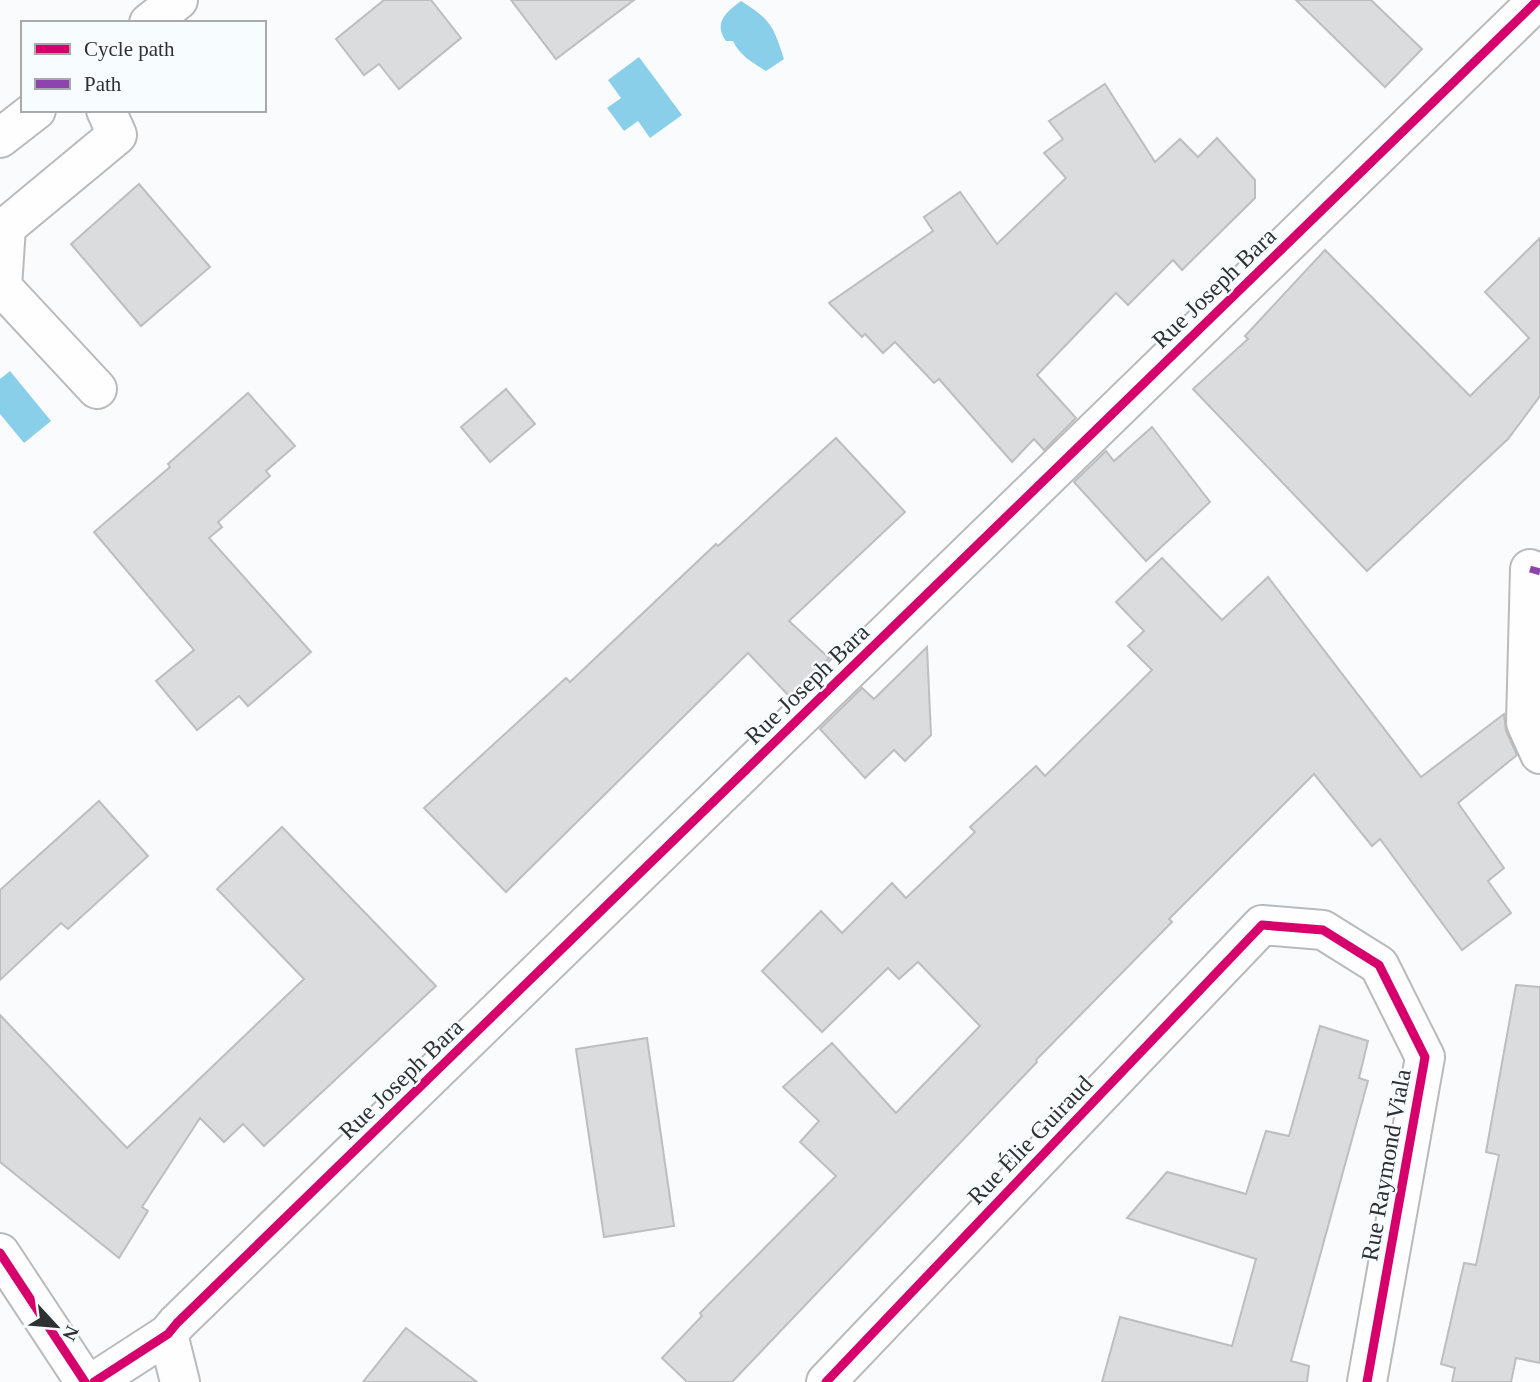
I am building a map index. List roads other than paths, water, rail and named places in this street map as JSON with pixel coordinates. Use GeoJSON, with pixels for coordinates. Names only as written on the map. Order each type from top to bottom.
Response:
{"type":"FeatureCollection","features":[{"type":"Feature","properties":{"kind":"street"},"geometry":{"type":"LineString","coordinates":[[152,21],[178,0]]}},
{"type":"Feature","properties":{"kind":"street","name":"Rue Joseph Bara"},"geometry":{"type":"LineString","coordinates":[[94,1382],[168,1334],[1538,0]]}},
{"type":"Feature","properties":{"kind":"street"},"geometry":{"type":"LineString","coordinates":[[0,138],[33,112]]}},
{"type":"Feature","properties":{"kind":"street"},"geometry":{"type":"LineString","coordinates":[[97,389],[2,287],[6,227],[117,135],[107,112]]}},
{"type":"Feature","properties":{"kind":"street"},"geometry":{"type":"LineString","coordinates":[[1537,566],[1527,723],[1540,754]]}},
{"type":"Feature","properties":{"kind":"street","name":"Rue Élie Guiraud"},"geometry":{"type":"LineString","coordinates":[[825,1382],[1262,925]]}},
{"type":"Feature","properties":{"kind":"street","name":"Rue Raymond Viala"},"geometry":{"type":"LineString","coordinates":[[1262,925],[1323,930],[1379,965],[1425,1057],[1367,1382]]}},
{"type":"Feature","properties":{"kind":"street"},"geometry":{"type":"LineString","coordinates":[[0,1253],[85,1382]]}},
{"type":"Feature","properties":{"kind":"street"},"geometry":{"type":"LineString","coordinates":[[168,1334],[180,1382]]}},
{"type":"Feature","properties":{"kind":"water"},"geometry":{"type":"Polygon","coordinates":[[[741,1],[770,24],[784,59],[766,71],[743,55],[733,41],[726,41],[722,35],[723,18],[741,1]]]}},
{"type":"Feature","properties":{"kind":"water"},"geometry":{"type":"Polygon","coordinates":[[[639,57],[682,115],[650,138],[638,121],[624,131],[607,108],[621,98],[608,80],[639,57]]]}},
{"type":"Feature","properties":{"kind":"water"},"geometry":{"type":"Polygon","coordinates":[[[10,371],[51,421],[24,443],[0,414],[0,379],[10,371]]]}}]}
